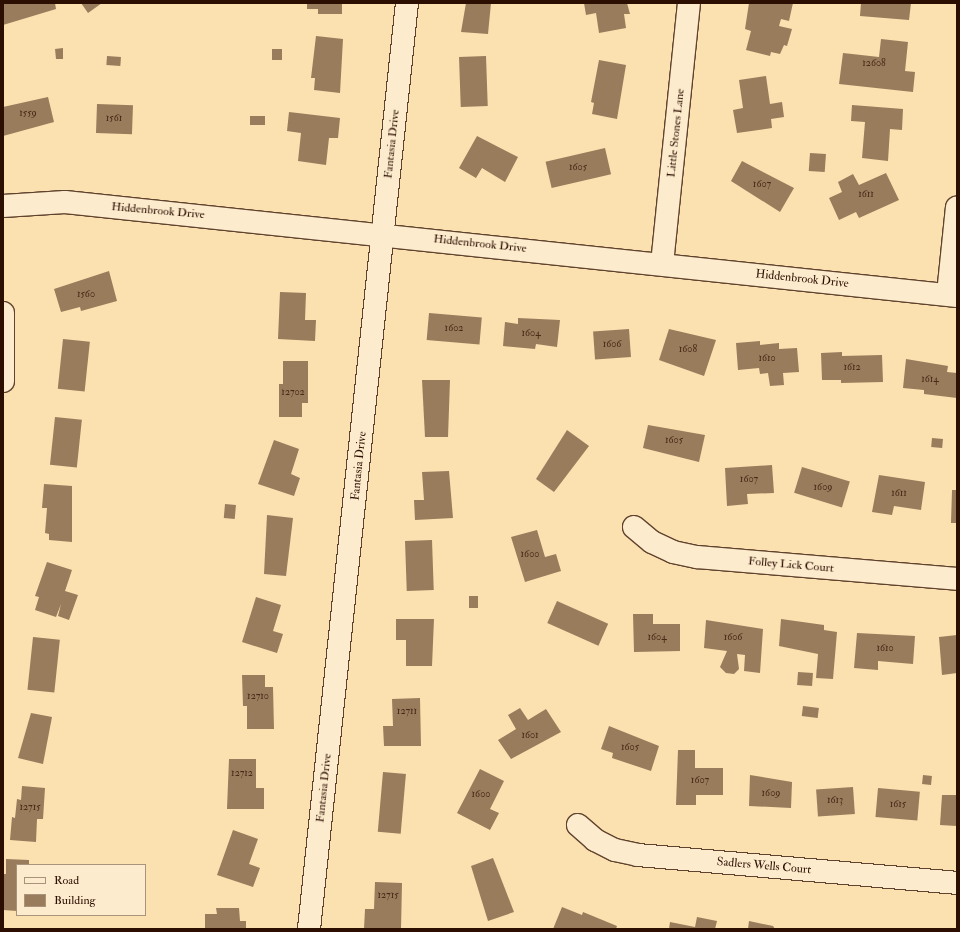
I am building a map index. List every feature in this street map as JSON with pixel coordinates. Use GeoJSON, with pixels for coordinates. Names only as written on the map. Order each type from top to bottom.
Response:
{"type":"FeatureCollection","features":[{"type":"Feature","properties":{"kind":"street","name":"Fantasia Drive"},"geometry":{"type":"LineString","coordinates":[[309,929],[407,3]]}},
{"type":"Feature","properties":{"kind":"street","name":"Little Stones Lane"},"geometry":{"type":"LineString","coordinates":[[662,264],[689,3]]}},
{"type":"Feature","properties":{"kind":"street","name":"Hiddenbrook Drive"},"geometry":{"type":"LineString","coordinates":[[3,206],[65,202],[382,234],[952,295]]}},
{"type":"Feature","properties":{"kind":"street"},"geometry":{"type":"LineString","coordinates":[[952,295],[957,206]]}},
{"type":"Feature","properties":{"kind":"street"},"geometry":{"type":"LineString","coordinates":[[3,313],[3,381]]}},
{"type":"Feature","properties":{"kind":"street","name":"Folley Lick Court"},"geometry":{"type":"LineString","coordinates":[[634,527],[652,542],[673,552],[697,557],[957,580]]}},
{"type":"Feature","properties":{"kind":"street","name":"Sadlers Wells Court"},"geometry":{"type":"LineString","coordinates":[[578,825],[608,847],[638,856],[957,883]]}},
{"type":"Feature","properties":{"kind":"building"},"geometry":{"type":"Polygon","coordinates":[[[3,3],[55,3],[56,9],[3,25],[3,3]]]}},
{"type":"Feature","properties":{"kind":"building"},"geometry":{"type":"Polygon","coordinates":[[[81,3],[102,3],[88,13],[81,3]]]}},
{"type":"Feature","properties":{"kind":"building"},"geometry":{"type":"Polygon","coordinates":[[[307,3],[342,3],[342,14],[318,14],[318,9],[307,9],[307,3]]]}},
{"type":"Feature","properties":{"kind":"building"},"geometry":{"type":"Polygon","coordinates":[[[466,3],[491,3],[488,34],[461,32],[466,3]]]}},
{"type":"Feature","properties":{"kind":"building"},"geometry":{"type":"Polygon","coordinates":[[[584,3],[627,3],[630,14],[624,14],[626,28],[599,33],[596,13],[586,15],[584,3]]]}},
{"type":"Feature","properties":{"kind":"building"},"geometry":{"type":"Polygon","coordinates":[[[749,3],[793,3],[789,21],[781,19],[779,26],[792,29],[787,46],[784,45],[780,54],[771,52],[770,56],[746,50],[751,31],[745,29],[749,3]]]}},
{"type":"Feature","properties":{"kind":"building"},"geometry":{"type":"Polygon","coordinates":[[[861,3],[911,3],[909,20],[860,16],[861,3]]]}},
{"type":"Feature","properties":{"kind":"building"},"geometry":{"type":"Polygon","coordinates":[[[316,36],[343,39],[340,93],[314,90],[315,78],[311,78],[316,36]]]}},
{"type":"Feature","properties":{"kind":"building"},"geometry":{"type":"Polygon","coordinates":[[[881,39],[908,42],[905,71],[915,72],[913,92],[839,84],[843,53],[879,57],[881,39]]]}},
{"type":"Feature","properties":{"kind":"building"},"geometry":{"type":"Polygon","coordinates":[[[63,48],[63,59],[56,59],[55,49],[63,48]]]}},
{"type":"Feature","properties":{"kind":"building"},"geometry":{"type":"Polygon","coordinates":[[[272,49],[282,49],[282,60],[272,60],[272,49]]]}},
{"type":"Feature","properties":{"kind":"building"},"geometry":{"type":"Polygon","coordinates":[[[107,56],[121,57],[120,66],[106,65],[107,56]]]}},
{"type":"Feature","properties":{"kind":"building"},"geometry":{"type":"Polygon","coordinates":[[[486,56],[488,106],[461,107],[459,57],[486,56]]]}},
{"type":"Feature","properties":{"kind":"building"},"geometry":{"type":"Polygon","coordinates":[[[599,60],[626,65],[617,119],[592,114],[594,103],[591,102],[599,60]]]}},
{"type":"Feature","properties":{"kind":"building"},"geometry":{"type":"Polygon","coordinates":[[[766,76],[770,104],[782,102],[784,117],[771,119],[772,128],[737,133],[733,110],[743,108],[739,80],[766,76]]]}},
{"type":"Feature","properties":{"kind":"building"},"geometry":{"type":"Polygon","coordinates":[[[48,97],[54,122],[3,136],[3,107],[48,97]]]}},
{"type":"Feature","properties":{"kind":"building"},"geometry":{"type":"Polygon","coordinates":[[[97,104],[133,105],[132,134],[96,133],[97,104]]]}},
{"type":"Feature","properties":{"kind":"building"},"geometry":{"type":"Polygon","coordinates":[[[852,105],[903,109],[902,130],[890,129],[888,161],[862,158],[865,122],[851,121],[852,105]]]}},
{"type":"Feature","properties":{"kind":"building"},"geometry":{"type":"Polygon","coordinates":[[[289,112],[340,118],[338,138],[329,138],[326,165],[298,161],[301,133],[287,131],[289,112]]]}},
{"type":"Feature","properties":{"kind":"building"},"geometry":{"type":"Polygon","coordinates":[[[250,116],[265,116],[265,125],[250,125],[250,116]]]}},
{"type":"Feature","properties":{"kind":"building"},"geometry":{"type":"Polygon","coordinates":[[[477,136],[518,157],[505,182],[482,168],[476,178],[459,168],[477,136]]]}},
{"type":"Feature","properties":{"kind":"building"},"geometry":{"type":"Polygon","coordinates":[[[605,148],[611,174],[552,188],[546,162],[605,148]]]}},
{"type":"Feature","properties":{"kind":"building"},"geometry":{"type":"Polygon","coordinates":[[[810,153],[826,154],[825,172],[809,171],[810,153]]]}},
{"type":"Feature","properties":{"kind":"building"},"geometry":{"type":"Polygon","coordinates":[[[742,161],[794,188],[780,212],[731,181],[742,161]]]}},
{"type":"Feature","properties":{"kind":"building"},"geometry":{"type":"Polygon","coordinates":[[[886,173],[899,200],[859,218],[856,212],[839,220],[829,198],[842,192],[838,182],[853,174],[859,185],[886,173]]]}},
{"type":"Feature","properties":{"kind":"building"},"geometry":{"type":"Polygon","coordinates":[[[109,271],[117,301],[81,311],[80,307],[61,312],[54,289],[109,271]]]}},
{"type":"Feature","properties":{"kind":"building"},"geometry":{"type":"Polygon","coordinates":[[[280,292],[306,293],[305,320],[316,320],[315,341],[278,339],[280,292]]]}},
{"type":"Feature","properties":{"kind":"building"},"geometry":{"type":"Polygon","coordinates":[[[429,313],[482,318],[479,345],[427,340],[429,313]]]}},
{"type":"Feature","properties":{"kind":"building"},"geometry":{"type":"Polygon","coordinates":[[[518,318],[560,320],[557,347],[536,344],[535,349],[503,346],[505,322],[518,324],[518,318]]]}},
{"type":"Feature","properties":{"kind":"building"},"geometry":{"type":"Polygon","coordinates":[[[629,329],[631,357],[595,359],[593,332],[629,329]]]}},
{"type":"Feature","properties":{"kind":"building"},"geometry":{"type":"Polygon","coordinates":[[[669,329],[716,340],[704,376],[659,360],[669,329]]]}},
{"type":"Feature","properties":{"kind":"building"},"geometry":{"type":"Polygon","coordinates":[[[63,339],[90,342],[85,392],[58,389],[63,339]]]}},
{"type":"Feature","properties":{"kind":"building"},"geometry":{"type":"Polygon","coordinates":[[[760,341],[760,345],[779,343],[779,349],[797,348],[799,372],[783,373],[784,385],[770,386],[768,373],[760,374],[759,368],[738,370],[736,343],[760,341]]]}},
{"type":"Feature","properties":{"kind":"building"},"geometry":{"type":"Polygon","coordinates":[[[842,352],[842,356],[882,355],[883,382],[841,383],[841,380],[822,380],[821,353],[842,352]]]}},
{"type":"Feature","properties":{"kind":"building"},"geometry":{"type":"Polygon","coordinates":[[[906,359],[948,366],[947,372],[957,373],[957,398],[924,394],[924,390],[903,388],[906,359]]]}},
{"type":"Feature","properties":{"kind":"building"},"geometry":{"type":"Polygon","coordinates":[[[283,361],[308,361],[308,403],[302,403],[302,417],[279,417],[279,384],[283,384],[283,361]]]}},
{"type":"Feature","properties":{"kind":"building"},"geometry":{"type":"Polygon","coordinates":[[[422,380],[450,380],[448,437],[425,437],[422,380]]]}},
{"type":"Feature","properties":{"kind":"building"},"geometry":{"type":"Polygon","coordinates":[[[55,417],[82,420],[77,468],[50,465],[55,417]]]}},
{"type":"Feature","properties":{"kind":"building"},"geometry":{"type":"Polygon","coordinates":[[[648,425],[705,435],[699,462],[643,448],[648,425]]]}},
{"type":"Feature","properties":{"kind":"building"},"geometry":{"type":"Polygon","coordinates":[[[567,430],[589,446],[554,492],[536,479],[567,430]]]}},
{"type":"Feature","properties":{"kind":"building"},"geometry":{"type":"Polygon","coordinates":[[[932,438],[943,439],[942,448],[931,447],[932,438]]]}},
{"type":"Feature","properties":{"kind":"building"},"geometry":{"type":"Polygon","coordinates":[[[274,440],[299,449],[291,474],[300,478],[294,496],[258,484],[274,440]]]}},
{"type":"Feature","properties":{"kind":"building"},"geometry":{"type":"Polygon","coordinates":[[[772,465],[774,493],[747,494],[748,504],[727,506],[725,468],[772,465]]]}},
{"type":"Feature","properties":{"kind":"building"},"geometry":{"type":"Polygon","coordinates":[[[802,467],[850,482],[842,507],[794,493],[802,467]]]}},
{"type":"Feature","properties":{"kind":"building"},"geometry":{"type":"Polygon","coordinates":[[[449,471],[453,518],[415,520],[414,500],[424,500],[422,472],[449,471]]]}},
{"type":"Feature","properties":{"kind":"building"},"geometry":{"type":"Polygon","coordinates":[[[879,475],[925,482],[921,510],[894,506],[892,515],[872,512],[879,475]]]}},
{"type":"Feature","properties":{"kind":"building"},"geometry":{"type":"Polygon","coordinates":[[[44,484],[72,486],[72,542],[49,540],[49,534],[45,533],[47,508],[42,508],[44,484]]]}},
{"type":"Feature","properties":{"kind":"building"},"geometry":{"type":"Polygon","coordinates":[[[952,490],[957,490],[957,523],[951,523],[952,490]]]}},
{"type":"Feature","properties":{"kind":"building"},"geometry":{"type":"Polygon","coordinates":[[[225,504],[236,505],[235,519],[224,518],[225,504]]]}},
{"type":"Feature","properties":{"kind":"building"},"geometry":{"type":"Polygon","coordinates":[[[267,515],[293,518],[286,576],[264,574],[267,515]]]}},
{"type":"Feature","properties":{"kind":"building"},"geometry":{"type":"Polygon","coordinates":[[[537,530],[545,557],[556,554],[561,571],[525,582],[511,537],[537,530]]]}},
{"type":"Feature","properties":{"kind":"building"},"geometry":{"type":"Polygon","coordinates":[[[432,540],[434,590],[407,591],[405,541],[432,540]]]}},
{"type":"Feature","properties":{"kind":"building"},"geometry":{"type":"Polygon","coordinates":[[[47,562],[72,570],[65,591],[78,595],[69,620],[58,616],[61,604],[56,617],[35,610],[39,597],[35,596],[47,562]]]}},
{"type":"Feature","properties":{"kind":"building"},"geometry":{"type":"Polygon","coordinates":[[[469,596],[478,596],[478,608],[469,608],[469,596]]]}},
{"type":"Feature","properties":{"kind":"building"},"geometry":{"type":"Polygon","coordinates":[[[256,597],[281,605],[273,631],[283,634],[277,653],[242,642],[256,597]]]}},
{"type":"Feature","properties":{"kind":"building"},"geometry":{"type":"Polygon","coordinates":[[[557,601],[608,624],[598,646],[547,623],[557,601]]]}},
{"type":"Feature","properties":{"kind":"building"},"geometry":{"type":"Polygon","coordinates":[[[633,614],[653,614],[653,624],[680,624],[680,651],[634,652],[633,614]]]}},
{"type":"Feature","properties":{"kind":"building"},"geometry":{"type":"Polygon","coordinates":[[[396,619],[434,619],[432,666],[406,666],[406,640],[396,640],[396,619]]]}},
{"type":"Feature","properties":{"kind":"building"},"geometry":{"type":"Polygon","coordinates":[[[781,619],[824,625],[824,630],[837,632],[833,679],[816,678],[818,654],[779,646],[781,619]]]}},
{"type":"Feature","properties":{"kind":"building"},"geometry":{"type":"Polygon","coordinates":[[[706,620],[763,629],[760,673],[744,671],[745,655],[737,654],[739,669],[734,674],[726,673],[720,667],[727,651],[704,648],[706,620]]]}},
{"type":"Feature","properties":{"kind":"building"},"geometry":{"type":"Polygon","coordinates":[[[857,633],[915,636],[913,664],[878,661],[878,670],[854,668],[857,633]]]}},
{"type":"Feature","properties":{"kind":"building"},"geometry":{"type":"Polygon","coordinates":[[[957,635],[957,673],[942,675],[939,637],[957,635]]]}},
{"type":"Feature","properties":{"kind":"building"},"geometry":{"type":"Polygon","coordinates":[[[33,637],[60,640],[54,693],[27,690],[33,637]]]}},
{"type":"Feature","properties":{"kind":"building"},"geometry":{"type":"Polygon","coordinates":[[[798,672],[813,673],[812,686],[797,685],[798,672]]]}},
{"type":"Feature","properties":{"kind":"building"},"geometry":{"type":"Polygon","coordinates":[[[242,675],[265,675],[265,687],[273,687],[274,729],[247,729],[247,706],[243,706],[242,675]]]}},
{"type":"Feature","properties":{"kind":"building"},"geometry":{"type":"Polygon","coordinates":[[[420,698],[421,746],[384,746],[383,726],[393,726],[392,699],[420,698]]]}},
{"type":"Feature","properties":{"kind":"building"},"geometry":{"type":"Polygon","coordinates":[[[803,706],[819,708],[818,718],[802,716],[803,706]]]}},
{"type":"Feature","properties":{"kind":"building"},"geometry":{"type":"Polygon","coordinates":[[[520,708],[528,720],[546,709],[561,732],[511,759],[498,740],[516,729],[508,715],[520,708]]]}},
{"type":"Feature","properties":{"kind":"building"},"geometry":{"type":"Polygon","coordinates":[[[31,713],[52,717],[43,764],[18,758],[31,713]]]}},
{"type":"Feature","properties":{"kind":"building"},"geometry":{"type":"Polygon","coordinates":[[[609,726],[659,746],[651,771],[612,758],[613,753],[601,749],[609,726]]]}},
{"type":"Feature","properties":{"kind":"building"},"geometry":{"type":"Polygon","coordinates":[[[678,750],[695,750],[695,768],[723,768],[723,795],[696,795],[696,805],[676,805],[678,750]]]}},
{"type":"Feature","properties":{"kind":"building"},"geometry":{"type":"Polygon","coordinates":[[[229,759],[256,759],[256,788],[264,788],[264,809],[227,809],[229,759]]]}},
{"type":"Feature","properties":{"kind":"building"},"geometry":{"type":"Polygon","coordinates":[[[480,769],[504,781],[490,809],[499,813],[490,830],[457,813],[480,769]]]}},
{"type":"Feature","properties":{"kind":"building"},"geometry":{"type":"Polygon","coordinates":[[[383,772],[406,774],[401,834],[378,832],[383,772]]]}},
{"type":"Feature","properties":{"kind":"building"},"geometry":{"type":"Polygon","coordinates":[[[750,775],[792,782],[791,808],[749,806],[750,775]]]}},
{"type":"Feature","properties":{"kind":"building"},"geometry":{"type":"Polygon","coordinates":[[[923,775],[932,776],[931,785],[922,784],[923,775]]]}},
{"type":"Feature","properties":{"kind":"building"},"geometry":{"type":"Polygon","coordinates":[[[22,786],[45,788],[43,819],[37,819],[36,842],[10,840],[12,817],[15,818],[17,799],[21,800],[22,786]]]}},
{"type":"Feature","properties":{"kind":"building"},"geometry":{"type":"Polygon","coordinates":[[[853,787],[855,814],[818,817],[816,790],[853,787]]]}},
{"type":"Feature","properties":{"kind":"building"},"geometry":{"type":"Polygon","coordinates":[[[878,788],[920,792],[917,821],[875,817],[878,788]]]}},
{"type":"Feature","properties":{"kind":"building"},"geometry":{"type":"Polygon","coordinates":[[[942,795],[957,795],[957,826],[940,825],[942,795]]]}},
{"type":"Feature","properties":{"kind":"building"},"geometry":{"type":"Polygon","coordinates":[[[233,830],[258,839],[249,864],[260,868],[253,887],[217,875],[233,830]]]}},
{"type":"Feature","properties":{"kind":"building"},"geometry":{"type":"Polygon","coordinates":[[[493,858],[514,912],[488,921],[471,866],[493,858]]]}},
{"type":"Feature","properties":{"kind":"building"},"geometry":{"type":"Polygon","coordinates":[[[6,859],[29,860],[29,864],[16,864],[16,911],[3,910],[3,874],[6,874],[6,859]]]}},
{"type":"Feature","properties":{"kind":"building"},"geometry":{"type":"Polygon","coordinates":[[[375,882],[402,883],[401,929],[364,929],[365,909],[374,909],[375,882]]]}},
{"type":"Feature","properties":{"kind":"building"},"geometry":{"type":"Polygon","coordinates":[[[562,907],[582,915],[583,912],[617,926],[616,929],[553,929],[562,907]]]}},
{"type":"Feature","properties":{"kind":"building"},"geometry":{"type":"Polygon","coordinates":[[[216,908],[239,908],[240,921],[246,921],[246,929],[205,929],[205,914],[217,914],[216,908]]]}},
{"type":"Feature","properties":{"kind":"building"},"geometry":{"type":"Polygon","coordinates":[[[697,917],[717,921],[715,929],[669,929],[670,922],[695,927],[697,917]]]}},
{"type":"Feature","properties":{"kind":"building"},"geometry":{"type":"Polygon","coordinates":[[[749,921],[773,926],[775,929],[748,929],[749,921]]]}}]}
